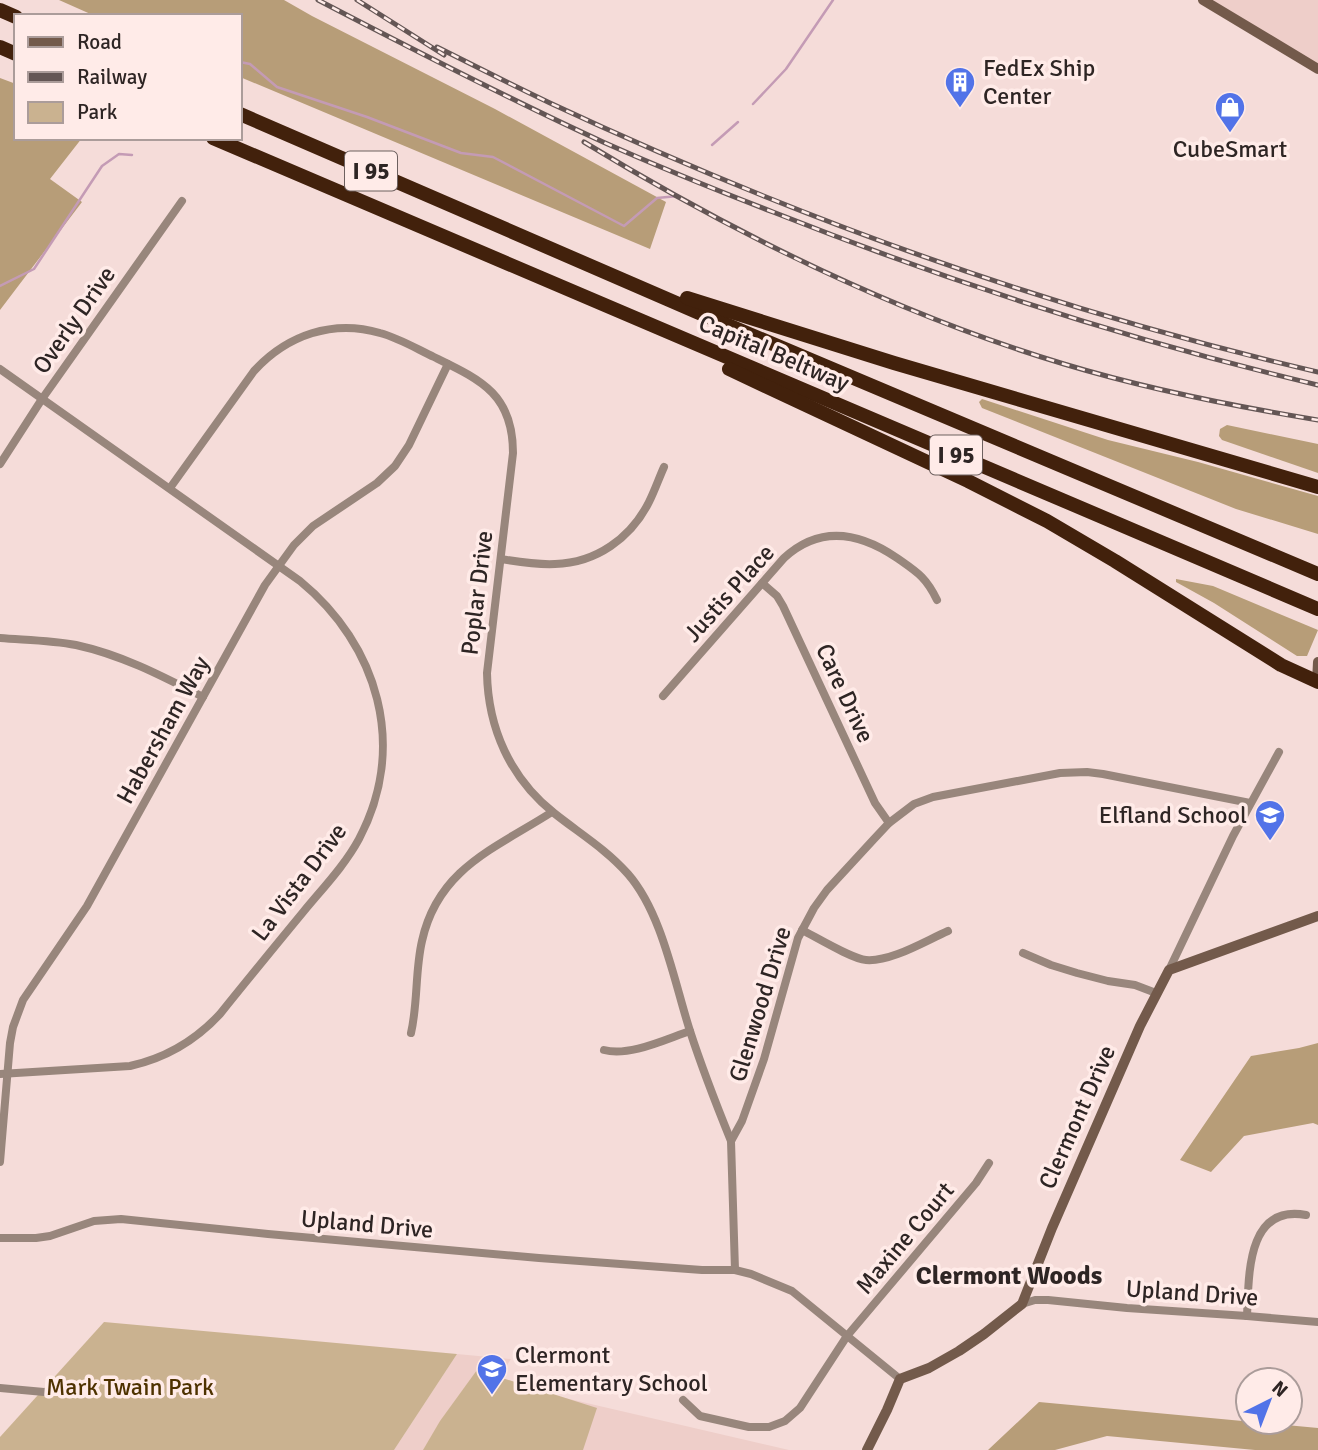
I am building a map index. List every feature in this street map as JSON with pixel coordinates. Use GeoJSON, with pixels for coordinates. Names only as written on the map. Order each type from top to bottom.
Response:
{"type":"FeatureCollection","features":[{"type":"Feature","properties":{"kind":"highway","name":"Capital Beltway"},"geometry":{"type":"LineString","coordinates":[[242,115],[813,361],[1318,574]]}},
{"type":"Feature","properties":{"kind":"highway","name":"Capital Beltway"},"geometry":{"type":"LineString","coordinates":[[218,140],[1318,609]]}},
{"type":"Feature","properties":{"kind":"highway"},"geometry":{"type":"LineString","coordinates":[[503,227],[683,297],[836,346],[1318,487]]}},
{"type":"Feature","properties":{"kind":"highway"},"geometry":{"type":"LineString","coordinates":[[593,302],[1047,521],[1281,665],[1317,681]]}},
{"type":"Feature","properties":{"kind":"street"},"geometry":{"type":"LineString","coordinates":[[1203,0],[1318,69]]}},
{"type":"Feature","properties":{"kind":"street","name":"Overly Drive"},"geometry":{"type":"LineString","coordinates":[[0,464],[41,399],[182,201]]}},
{"type":"Feature","properties":{"kind":"street","name":"Poplar Drive"},"geometry":{"type":"LineString","coordinates":[[170,488],[254,371],[274,351],[297,338],[330,328],[366,329],[392,337],[448,364],[474,377],[489,389],[503,407],[512,431],[513,453],[487,673],[490,710],[499,739],[513,766],[533,793],[552,812],[610,856],[642,892],[656,922],[711,1093],[731,1141]]}},
{"type":"Feature","properties":{"kind":"street","name":"Habersham Way"},"geometry":{"type":"LineString","coordinates":[[0,1162],[4,1074],[13,1027],[23,1000],[87,906],[265,584],[294,545],[313,526],[377,483],[395,466],[409,446],[448,364]]}},
{"type":"Feature","properties":{"kind":"street","name":"La Vista Drive"},"geometry":{"type":"LineString","coordinates":[[0,369],[314,592],[339,619],[359,650],[374,686],[382,725],[381,765],[374,803],[359,838],[339,869],[204,1030],[186,1044],[159,1058],[130,1066],[4,1074]]}},
{"type":"Feature","properties":{"kind":"street"},"geometry":{"type":"LineString","coordinates":[[501,559],[558,564],[580,560],[604,551],[623,537],[639,519],[664,467]]}},
{"type":"Feature","properties":{"kind":"street","name":"Justis Place"},"geometry":{"type":"LineString","coordinates":[[663,696],[784,558],[802,545],[824,537],[848,536],[877,544],[929,584],[937,600]]}},
{"type":"Feature","properties":{"kind":"street","name":"Care Drive"},"geometry":{"type":"LineString","coordinates":[[762,583],[777,596],[783,606],[875,803],[889,823]]}},
{"type":"Feature","properties":{"kind":"street"},"geometry":{"type":"LineString","coordinates":[[0,638],[57,642],[99,651],[150,670],[203,697]]}},
{"type":"Feature","properties":{"kind":"street"},"geometry":{"type":"LineString","coordinates":[[1317,681],[1318,662]]}},
{"type":"Feature","properties":{"kind":"street","name":"Clermont Drive"},"geometry":{"type":"LineString","coordinates":[[900,1379],[929,1368],[959,1351],[1022,1304],[1140,1026],[1250,803],[1279,752]]}},
{"type":"Feature","properties":{"kind":"street","name":"Glenwood Drive"},"geometry":{"type":"LineString","coordinates":[[734,1270],[731,1141],[742,1121],[764,1059],[792,956],[814,908],[889,823],[914,804],[933,797],[1072,772],[1103,774],[1250,803]]}},
{"type":"Feature","properties":{"kind":"street"},"geometry":{"type":"LineString","coordinates":[[411,1033],[422,940],[443,893],[457,874],[474,860],[552,812]]}},
{"type":"Feature","properties":{"kind":"street"},"geometry":{"type":"LineString","coordinates":[[1169,970],[1318,916]]}},
{"type":"Feature","properties":{"kind":"street"},"geometry":{"type":"LineString","coordinates":[[802,930],[865,960],[892,957],[948,931]]}},
{"type":"Feature","properties":{"kind":"street"},"geometry":{"type":"LineString","coordinates":[[1023,953],[1077,973],[1135,985],[1156,993]]}},
{"type":"Feature","properties":{"kind":"street"},"geometry":{"type":"LineString","coordinates":[[604,1049],[626,1051],[690,1031]]}},
{"type":"Feature","properties":{"kind":"street","name":"Maxine Court"},"geometry":{"type":"LineString","coordinates":[[683,1400],[699,1416],[749,1427],[769,1427],[785,1421],[800,1408],[847,1336],[976,1183],[989,1163]]}},
{"type":"Feature","properties":{"kind":"street"},"geometry":{"type":"LineString","coordinates":[[1247,1316],[1251,1257],[1258,1236],[1279,1217],[1297,1213],[1306,1215]]}},
{"type":"Feature","properties":{"kind":"street","name":"Upland Drive"},"geometry":{"type":"LineString","coordinates":[[0,1238],[50,1236],[94,1221],[121,1219],[539,1258],[734,1270]]}},
{"type":"Feature","properties":{"kind":"street"},"geometry":{"type":"LineString","coordinates":[[734,1270],[792,1291],[900,1379],[867,1450]]}},
{"type":"Feature","properties":{"kind":"street","name":"Upland Drive"},"geometry":{"type":"LineString","coordinates":[[1022,1304],[1048,1300],[1318,1322]]}},
{"type":"Feature","properties":{"kind":"street"},"geometry":{"type":"LineString","coordinates":[[0,1388],[44,1392]]}},
{"type":"Feature","properties":{"kind":"shaded area"},"geometry":{"type":"Polygon","coordinates":[[[59,0],[284,0],[495,109],[666,202],[650,249],[242,78],[242,14],[90,14],[59,0]]]}},
{"type":"Feature","properties":{"kind":"shaded area"},"geometry":{"type":"Polygon","coordinates":[[[1204,0],[1318,0],[1318,68],[1204,0]]]}},
{"type":"Feature","properties":{"kind":"shaded area"},"geometry":{"type":"Polygon","coordinates":[[[0,78],[14,83],[14,140],[80,140],[50,179],[82,202],[0,310],[0,78]]]}},
{"type":"Feature","properties":{"kind":"shaded area"},"geometry":{"type":"Polygon","coordinates":[[[982,399],[1108,440],[1318,496],[1318,534],[1236,509],[982,408],[979,402],[982,399]]]}},
{"type":"Feature","properties":{"kind":"shaded area"},"geometry":{"type":"Polygon","coordinates":[[[1227,425],[1318,444],[1318,473],[1222,440],[1219,436],[1220,429],[1227,425]]]}},
{"type":"Feature","properties":{"kind":"shaded area"},"geometry":{"type":"Polygon","coordinates":[[[1176,579],[1213,586],[1318,630],[1307,656],[1297,656],[1176,582],[1176,579]]]}},
{"type":"Feature","properties":{"kind":"shaded area"},"geometry":{"type":"Polygon","coordinates":[[[1318,1043],[1318,1125],[1313,1123],[1244,1136],[1211,1172],[1180,1160],[1251,1056],[1318,1043]]]}},
{"type":"Feature","properties":{"kind":"shaded area","name":"Clermont Elementary School"},"geometry":{"type":"Polygon","coordinates":[[[457,1354],[511,1359],[496,1382],[789,1450],[394,1450],[457,1354]]]}},
{"type":"Feature","properties":{"kind":"shaded area"},"geometry":{"type":"Polygon","coordinates":[[[1039,1402],[1234,1420],[1234,1436],[1304,1436],[1304,1427],[1318,1428],[1318,1450],[1255,1450],[1107,1436],[1055,1450],[988,1450],[1039,1402]]]}},
{"type":"Feature","properties":{"kind":"green space","name":"Mark Twain Park"},"geometry":{"type":"Polygon","coordinates":[[[104,1322],[457,1354],[394,1450],[0,1450],[0,1437],[104,1322]]]}},
{"type":"Feature","properties":{"kind":"green space"},"geometry":{"type":"Polygon","coordinates":[[[477,1370],[597,1408],[583,1450],[423,1450],[440,1421],[477,1370]]]}},
{"type":"Feature","properties":{"kind":"waterway"},"geometry":{"type":"LineString","coordinates":[[753,104],[786,69],[833,0]]}},
{"type":"Feature","properties":{"kind":"waterway"},"geometry":{"type":"LineString","coordinates":[[242,62],[250,64],[277,87],[367,117],[461,153],[493,157],[624,226],[657,198],[678,196]]}},
{"type":"Feature","properties":{"kind":"waterway"},"geometry":{"type":"LineString","coordinates":[[712,145],[738,122]]}},
{"type":"Feature","properties":{"kind":"waterway"},"geometry":{"type":"LineString","coordinates":[[0,286],[34,269],[102,166],[119,154],[132,155]]}},
{"type":"Feature","properties":{"kind":"railway"},"geometry":{"type":"LineString","coordinates":[[318,0],[495,91],[603,142],[840,238],[974,286],[1110,329],[1318,385]]}},
{"type":"Feature","properties":{"kind":"railway"},"geometry":{"type":"LineString","coordinates":[[357,0],[444,55]]}},
{"type":"Feature","properties":{"kind":"railway"},"geometry":{"type":"LineString","coordinates":[[437,47],[643,145],[831,223],[927,258],[1121,320],[1318,372]]}},
{"type":"Feature","properties":{"kind":"railway"},"geometry":{"type":"LineString","coordinates":[[584,142],[757,239],[877,296],[939,321],[1001,344],[1127,381],[1222,403],[1318,420]]}},
{"type":"Feature","properties":{"kind":"place","name":"FedEx Ship Center"},"geometry":{"type":"Point","coordinates":[960,109]}},
{"type":"Feature","properties":{"kind":"place","name":"CubeSmart"},"geometry":{"type":"Point","coordinates":[1230,134]}},
{"type":"Feature","properties":{"kind":"place","name":"Elfland School"},"geometry":{"type":"Point","coordinates":[1270,842]}},
{"type":"Feature","properties":{"kind":"place","name":"Clermont Elementary School"},"geometry":{"type":"Point","coordinates":[492,1396]}},
{"type":"Feature","properties":{"kind":"district","name":"Clermont Woods"},"geometry":{"type":"Point","coordinates":[1009,1276]}}]}
